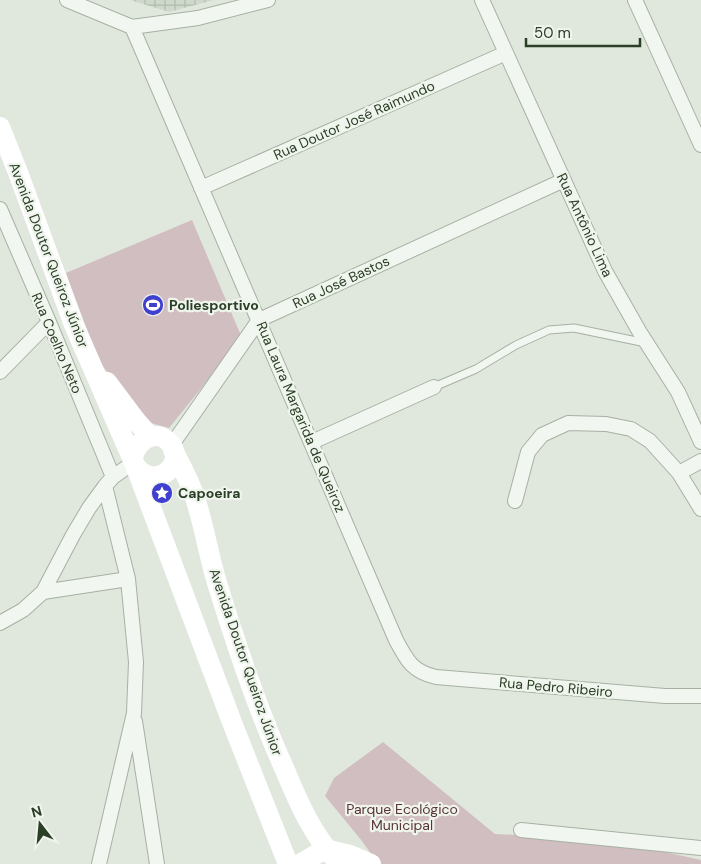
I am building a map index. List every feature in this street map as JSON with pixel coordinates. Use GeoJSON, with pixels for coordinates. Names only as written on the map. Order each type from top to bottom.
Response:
{"type":"FeatureCollection","features":[{"type":"Feature","properties":{"kind":"main road","name":"Avenida Doutor Queiroz Júnior"},"geometry":{"type":"LineString","coordinates":[[0,128],[20,175],[74,325],[134,462],[229,716],[288,864]]}},
{"type":"Feature","properties":{"kind":"main road","name":"Avenida Doutor Queiroz Júnior"},"geometry":{"type":"LineString","coordinates":[[88,356],[137,422],[151,437]]}},
{"type":"Feature","properties":{"kind":"main road"},"geometry":{"type":"LineString","coordinates":[[151,437],[162,438],[172,448],[173,464],[165,474],[158,477],[144,475],[139,471],[134,462],[136,447],[140,442],[151,437]]}},
{"type":"Feature","properties":{"kind":"main road","name":"Avenida Doutor Queiroz Júnior"},"geometry":{"type":"LineString","coordinates":[[172,448],[196,500],[217,584],[277,754],[298,801],[325,849],[340,864]]}},
{"type":"Feature","properties":{"kind":"main road"},"geometry":{"type":"LineString","coordinates":[[300,864],[325,849],[350,855],[371,864]]}},
{"type":"Feature","properties":{"kind":"street"},"geometry":{"type":"LineString","coordinates":[[67,0],[132,27],[198,18],[268,0]]}},
{"type":"Feature","properties":{"kind":"street","name":"Rua Antônio Lima"},"geometry":{"type":"LineString","coordinates":[[482,0],[605,271],[647,344],[678,392],[701,442]]}},
{"type":"Feature","properties":{"kind":"street"},"geometry":{"type":"LineString","coordinates":[[635,0],[701,145]]}},
{"type":"Feature","properties":{"kind":"street","name":"Rua Laura Margarida de Queiroz"},"geometry":{"type":"LineString","coordinates":[[132,27],[396,640],[407,660],[414,668]]}},
{"type":"Feature","properties":{"kind":"street","name":"Rua Doutor José Raimundo"},"geometry":{"type":"LineString","coordinates":[[201,188],[506,53]]}},
{"type":"Feature","properties":{"kind":"street","name":"Rua José Bastos"},"geometry":{"type":"LineString","coordinates":[[259,320],[564,180]]}},
{"type":"Feature","properties":{"kind":"street","name":"Rua Coelho Neto"},"geometry":{"type":"LineString","coordinates":[[0,209],[49,322],[109,481],[133,612],[136,662],[134,713]]}},
{"type":"Feature","properties":{"kind":"street"},"geometry":{"type":"LineString","coordinates":[[172,448],[259,320]]}},
{"type":"Feature","properties":{"kind":"street"},"geometry":{"type":"LineString","coordinates":[[0,372],[49,322]]}},
{"type":"Feature","properties":{"kind":"street"},"geometry":{"type":"LineString","coordinates":[[312,442],[434,387]]}},
{"type":"Feature","properties":{"kind":"street"},"geometry":{"type":"LineString","coordinates":[[515,501],[528,452],[542,435],[568,423],[606,424],[631,428],[650,441],[679,473],[701,509]]}},
{"type":"Feature","properties":{"kind":"street"},"geometry":{"type":"LineString","coordinates":[[679,473],[701,461]]}},
{"type":"Feature","properties":{"kind":"street"},"geometry":{"type":"LineString","coordinates":[[0,623],[23,610],[43,592],[73,535],[109,481],[134,462]]}},
{"type":"Feature","properties":{"kind":"street"},"geometry":{"type":"LineString","coordinates":[[43,592],[128,579]]}},
{"type":"Feature","properties":{"kind":"street","name":"Rua Pedro Ribeiro"},"geometry":{"type":"LineString","coordinates":[[414,668],[423,674],[436,677],[665,696],[701,696]]}},
{"type":"Feature","properties":{"kind":"street"},"geometry":{"type":"LineString","coordinates":[[99,864],[134,713]]}},
{"type":"Feature","properties":{"kind":"street"},"geometry":{"type":"LineString","coordinates":[[134,713],[157,864]]}},
{"type":"Feature","properties":{"kind":"street"},"geometry":{"type":"LineString","coordinates":[[521,830],[701,848]]}},
{"type":"Feature","properties":{"kind":"lane"},"geometry":{"type":"LineString","coordinates":[[434,387],[476,369],[516,345],[549,330],[574,328],[647,344]]}},
{"type":"Feature","properties":{"kind":"shaded area"},"geometry":{"type":"Polygon","coordinates":[[[130,0],[214,0],[169,12],[130,0]]]}},
{"type":"Feature","properties":{"kind":"green space","name":"Poliesportivo"},"geometry":{"type":"Polygon","coordinates":[[[192,220],[242,338],[169,428],[151,423],[99,362],[66,273],[192,220]]]}},
{"type":"Feature","properties":{"kind":"green space","name":"Parque Ecológico Municipal"},"geometry":{"type":"Polygon","coordinates":[[[383,742],[495,834],[606,839],[701,860],[701,864],[378,864],[362,841],[325,796],[334,778],[383,742]]]}},
{"type":"Feature","properties":{"kind":"place","name":"Poliesportivo"},"geometry":{"type":"Point","coordinates":[153,305]}},
{"type":"Feature","properties":{"kind":"place","name":"Capoeira"},"geometry":{"type":"Point","coordinates":[162,493]}}]}
